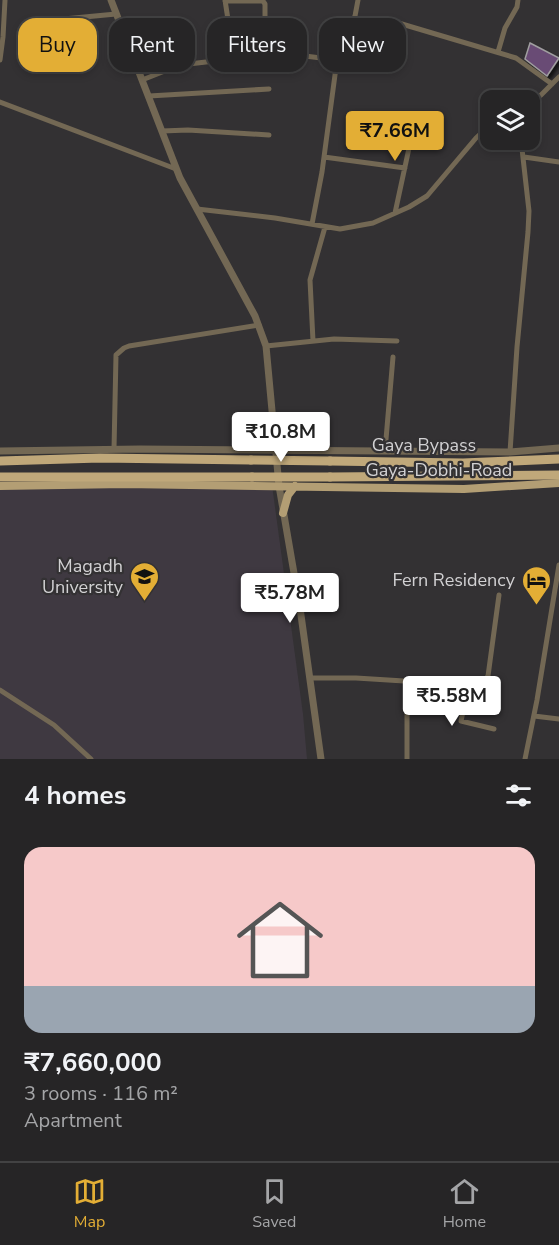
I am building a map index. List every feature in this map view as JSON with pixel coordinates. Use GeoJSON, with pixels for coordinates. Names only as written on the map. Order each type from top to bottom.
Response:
{"type":"FeatureCollection","features":[{"type":"Feature","properties":{"kind":"highway","name":"Gaya Bypass"},"geometry":{"type":"LineString","coordinates":[[0,461],[51,459],[463,463],[559,459]]}},
{"type":"Feature","properties":{"kind":"highway"},"geometry":{"type":"LineString","coordinates":[[0,477],[559,475]]}},
{"type":"Feature","properties":{"kind":"main road","name":"Gaya-Dobhi-Road"},"geometry":{"type":"LineString","coordinates":[[0,486],[90,484],[464,489],[559,483]]}},
{"type":"Feature","properties":{"kind":"main road"},"geometry":{"type":"LineString","coordinates":[[283,513],[288,495],[295,486]]}},
{"type":"Feature","properties":{"kind":"street"},"geometry":{"type":"LineString","coordinates":[[111,0],[176,169],[259,325],[266,346],[283,513],[321,759]]}},
{"type":"Feature","properties":{"kind":"street"},"geometry":{"type":"LineString","coordinates":[[228,18],[225,0],[263,1],[265,18]]}},
{"type":"Feature","properties":{"kind":"street"},"geometry":{"type":"LineString","coordinates":[[354,18],[358,0]]}},
{"type":"Feature","properties":{"kind":"street"},"geometry":{"type":"LineString","coordinates":[[498,52],[505,28],[517,7],[518,0]]}},
{"type":"Feature","properties":{"kind":"street"},"geometry":{"type":"LineString","coordinates":[[0,60],[3,38],[3,2]]}},
{"type":"Feature","properties":{"kind":"street"},"geometry":{"type":"LineString","coordinates":[[96,18],[148,18]]}},
{"type":"Feature","properties":{"kind":"street"},"geometry":{"type":"LineString","coordinates":[[406,25],[521,60],[552,84]]}},
{"type":"Feature","properties":{"kind":"street"},"geometry":{"type":"LineString","coordinates":[[142,80],[162,72]]}},
{"type":"Feature","properties":{"kind":"street"},"geometry":{"type":"LineString","coordinates":[[312,224],[324,157],[335,72]]}},
{"type":"Feature","properties":{"kind":"street"},"geometry":{"type":"LineString","coordinates":[[540,94],[559,77]]}},
{"type":"Feature","properties":{"kind":"street"},"geometry":{"type":"LineString","coordinates":[[149,96],[268,89]]}},
{"type":"Feature","properties":{"kind":"street"},"geometry":{"type":"LineString","coordinates":[[0,102],[176,169]]}},
{"type":"Feature","properties":{"kind":"street"},"geometry":{"type":"LineString","coordinates":[[382,119],[414,125],[395,213]]}},
{"type":"Feature","properties":{"kind":"street"},"geometry":{"type":"LineString","coordinates":[[162,131],[188,130],[269,135]]}},
{"type":"Feature","properties":{"kind":"street"},"geometry":{"type":"LineString","coordinates":[[197,208],[340,230],[373,223],[427,196],[480,134]]}},
{"type":"Feature","properties":{"kind":"street"},"geometry":{"type":"LineString","coordinates":[[510,452],[529,211],[523,150]]}},
{"type":"Feature","properties":{"kind":"street"},"geometry":{"type":"LineString","coordinates":[[324,157],[405,168]]}},
{"type":"Feature","properties":{"kind":"street"},"geometry":{"type":"LineString","coordinates":[[524,157],[559,162]]}},
{"type":"Feature","properties":{"kind":"street"},"geometry":{"type":"LineString","coordinates":[[313,341],[310,280],[325,227]]}},
{"type":"Feature","properties":{"kind":"street"},"geometry":{"type":"LineString","coordinates":[[114,449],[115,362],[119,351],[129,346],[259,325]]}},
{"type":"Feature","properties":{"kind":"street"},"geometry":{"type":"LineString","coordinates":[[266,346],[334,339],[397,341]]}},
{"type":"Feature","properties":{"kind":"street"},"geometry":{"type":"LineString","coordinates":[[385,452],[393,357]]}},
{"type":"Feature","properties":{"kind":"street"},"geometry":{"type":"LineString","coordinates":[[0,451],[114,449],[510,452],[559,448]]}},
{"type":"Feature","properties":{"kind":"street"},"geometry":{"type":"LineString","coordinates":[[525,759],[559,565]]}},
{"type":"Feature","properties":{"kind":"street"},"geometry":{"type":"LineString","coordinates":[[494,729],[461,721],[468,689],[475,681],[488,678],[499,595]]}},
{"type":"Feature","properties":{"kind":"street"},"geometry":{"type":"LineString","coordinates":[[310,678],[356,678],[468,689]]}},
{"type":"Feature","properties":{"kind":"street"},"geometry":{"type":"LineString","coordinates":[[407,759],[407,716],[411,682]]}},
{"type":"Feature","properties":{"kind":"street"},"geometry":{"type":"LineString","coordinates":[[0,690],[54,725],[91,759]]}},
{"type":"Feature","properties":{"kind":"street"},"geometry":{"type":"LineString","coordinates":[[534,716],[559,719]]}},
{"type":"Feature","properties":{"kind":"shaded area","name":"Magadh University"},"geometry":{"type":"Polygon","coordinates":[[[272,485],[307,759],[0,759],[0,487],[272,485]]]}},
{"type":"Feature","properties":{"kind":"building"},"geometry":{"type":"Polygon","coordinates":[[[530,43],[559,58],[547,76],[525,59],[530,43]]]}},
{"type":"Feature","properties":{"kind":"place","name":"Magadh University"},"geometry":{"type":"Point","coordinates":[144,602]}},
{"type":"Feature","properties":{"kind":"place","name":"Fern Residency"},"geometry":{"type":"Point","coordinates":[536,606]}}]}
